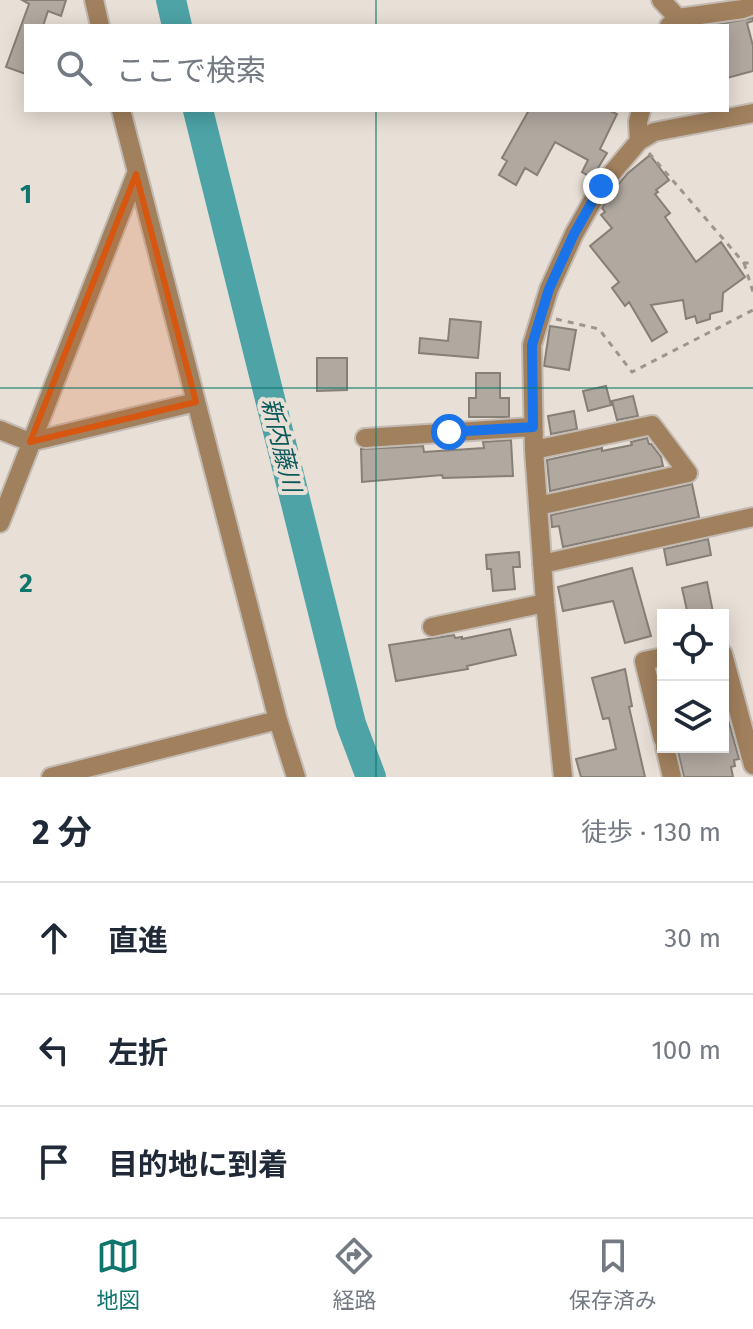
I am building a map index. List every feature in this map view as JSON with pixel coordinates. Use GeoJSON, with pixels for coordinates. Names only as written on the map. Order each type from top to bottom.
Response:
{"type":"FeatureCollection","features":[{"type":"Feature","properties":{"kind":"street"},"geometry":{"type":"LineString","coordinates":[[94,0],[100,24]]}},
{"type":"Feature","properties":{"kind":"street"},"geometry":{"type":"LineString","coordinates":[[661,0],[676,23],[753,5]]}},
{"type":"Feature","properties":{"kind":"street"},"geometry":{"type":"LineString","coordinates":[[121,112],[278,720],[296,777]]}},
{"type":"Feature","properties":{"kind":"street"},"geometry":{"type":"LineString","coordinates":[[639,141],[640,112]]}},
{"type":"Feature","properties":{"kind":"street"},"geometry":{"type":"LineString","coordinates":[[563,777],[542,564],[534,450],[532,345],[549,289],[574,234],[601,186],[639,141],[654,132],[700,117],[753,113]]}},
{"type":"Feature","properties":{"kind":"street"},"geometry":{"type":"LineString","coordinates":[[0,523],[136,174]]}},
{"type":"Feature","properties":{"kind":"street"},"geometry":{"type":"LineString","coordinates":[[0,430],[30,442],[196,402]]}},
{"type":"Feature","properties":{"kind":"street"},"geometry":{"type":"LineString","coordinates":[[534,450],[652,425],[688,473],[538,506]]}},
{"type":"Feature","properties":{"kind":"street"},"geometry":{"type":"LineString","coordinates":[[365,438],[533,427]]}},
{"type":"Feature","properties":{"kind":"street"},"geometry":{"type":"LineString","coordinates":[[542,564],[753,517]]}},
{"type":"Feature","properties":{"kind":"street"},"geometry":{"type":"LineString","coordinates":[[432,627],[545,603]]}},
{"type":"Feature","properties":{"kind":"street"},"geometry":{"type":"LineString","coordinates":[[657,658],[644,661],[657,714]]}},
{"type":"Feature","properties":{"kind":"street"},"geometry":{"type":"LineString","coordinates":[[729,676],[753,765]]}},
{"type":"Feature","properties":{"kind":"street"},"geometry":{"type":"LineString","coordinates":[[51,777],[278,720]]}},
{"type":"Feature","properties":{"kind":"street"},"geometry":{"type":"LineString","coordinates":[[666,753],[672,777]]}},
{"type":"Feature","properties":{"kind":"path"},"geometry":{"type":"LineString","coordinates":[[639,141],[744,263],[753,292]]}},
{"type":"Feature","properties":{"kind":"path"},"geometry":{"type":"LineString","coordinates":[[744,263],[753,263]]}},
{"type":"Feature","properties":{"kind":"path"},"geometry":{"type":"LineString","coordinates":[[541,315],[599,329],[632,372],[753,310]]}},
{"type":"Feature","properties":{"kind":"highlighted area"},"geometry":{"type":"Polygon","coordinates":[[[136,174],[196,402],[30,442],[136,174]]]}},
{"type":"Feature","properties":{"kind":"building"},"geometry":{"type":"Polygon","coordinates":[[[22,0],[66,0],[61,16],[48,11],[44,24],[24,24],[24,73],[6,67],[29,4],[22,0]]]}},
{"type":"Feature","properties":{"kind":"building"},"geometry":{"type":"Polygon","coordinates":[[[753,18],[747,23],[753,46],[753,71],[729,77],[729,24],[719,24],[753,18]]]}},
{"type":"Feature","properties":{"kind":"building"},"geometry":{"type":"Polygon","coordinates":[[[528,112],[617,114],[600,149],[607,153],[592,178],[582,172],[588,160],[555,142],[537,175],[525,168],[516,185],[499,175],[507,161],[502,158],[528,112]]]}},
{"type":"Feature","properties":{"kind":"building"},"geometry":{"type":"Polygon","coordinates":[[[650,155],[669,180],[655,194],[670,213],[665,217],[696,262],[721,242],[745,277],[723,293],[722,311],[710,314],[710,319],[697,323],[695,316],[686,319],[683,300],[651,305],[667,332],[652,341],[629,302],[625,306],[612,288],[619,282],[590,246],[612,228],[601,215],[605,212],[602,208],[611,193],[628,173],[650,155]]]}},
{"type":"Feature","properties":{"kind":"building"},"geometry":{"type":"Polygon","coordinates":[[[450,319],[481,322],[478,358],[419,353],[420,338],[448,341],[450,319]]]}},
{"type":"Feature","properties":{"kind":"building"},"geometry":{"type":"Polygon","coordinates":[[[550,326],[576,330],[569,370],[544,366],[550,326]]]}},
{"type":"Feature","properties":{"kind":"building"},"geometry":{"type":"Polygon","coordinates":[[[317,358],[347,358],[347,390],[317,391],[317,358]]]}},
{"type":"Feature","properties":{"kind":"building"},"geometry":{"type":"Polygon","coordinates":[[[476,373],[500,373],[500,398],[509,398],[509,417],[469,417],[469,398],[476,398],[476,373]]]}},
{"type":"Feature","properties":{"kind":"building"},"geometry":{"type":"Polygon","coordinates":[[[606,386],[611,405],[588,411],[583,391],[606,386]]]}},
{"type":"Feature","properties":{"kind":"building"},"geometry":{"type":"Polygon","coordinates":[[[633,396],[638,416],[617,420],[612,401],[633,396]]]}},
{"type":"Feature","properties":{"kind":"building"},"geometry":{"type":"Polygon","coordinates":[[[574,411],[577,429],[551,434],[548,416],[574,411]]]}},
{"type":"Feature","properties":{"kind":"building"},"geometry":{"type":"Polygon","coordinates":[[[647,438],[661,457],[663,466],[550,491],[547,460],[632,445],[631,442],[647,438]]]}},
{"type":"Feature","properties":{"kind":"building"},"geometry":{"type":"Polygon","coordinates":[[[511,440],[513,476],[443,478],[442,475],[362,482],[361,449],[423,446],[424,452],[484,448],[483,442],[511,440]]]}},
{"type":"Feature","properties":{"kind":"building"},"geometry":{"type":"Polygon","coordinates":[[[692,484],[699,517],[563,547],[559,526],[552,527],[551,515],[692,484]]]}},
{"type":"Feature","properties":{"kind":"building"},"geometry":{"type":"Polygon","coordinates":[[[708,539],[711,555],[667,565],[664,549],[708,539]]]}},
{"type":"Feature","properties":{"kind":"building"},"geometry":{"type":"Polygon","coordinates":[[[519,552],[520,567],[513,567],[515,589],[493,591],[486,555],[519,552]]]}},
{"type":"Feature","properties":{"kind":"building"},"geometry":{"type":"Polygon","coordinates":[[[632,568],[651,636],[625,643],[613,601],[563,611],[558,587],[632,568]]]}},
{"type":"Feature","properties":{"kind":"building"},"geometry":{"type":"Polygon","coordinates":[[[707,582],[712,609],[687,609],[682,588],[707,582]]]}},
{"type":"Feature","properties":{"kind":"building"},"geometry":{"type":"Polygon","coordinates":[[[510,629],[516,655],[467,666],[468,669],[396,681],[389,645],[454,635],[462,639],[510,629]]]}},
{"type":"Feature","properties":{"kind":"building"},"geometry":{"type":"Polygon","coordinates":[[[625,669],[632,706],[629,707],[645,777],[581,777],[576,759],[616,749],[609,718],[603,719],[592,678],[625,669]]]}},
{"type":"Feature","properties":{"kind":"building"},"geometry":{"type":"Polygon","coordinates":[[[729,723],[739,759],[734,760],[735,766],[731,767],[733,777],[684,777],[678,753],[729,753],[729,723]]]}},
{"type":"Feature","properties":{"kind":"waterway","name":"新内藤川"},"geometry":{"type":"LineString","coordinates":[[171,0],[177,24]]}},
{"type":"Feature","properties":{"kind":"waterway","name":"新内藤川"},"geometry":{"type":"LineString","coordinates":[[198,112],[351,724],[371,777]]}},
{"type":"Feature","properties":{"kind":"route"},"geometry":{"type":"LineString","coordinates":[[449,432],[533,427],[532,345],[549,289],[574,234],[601,186]]}}]}
